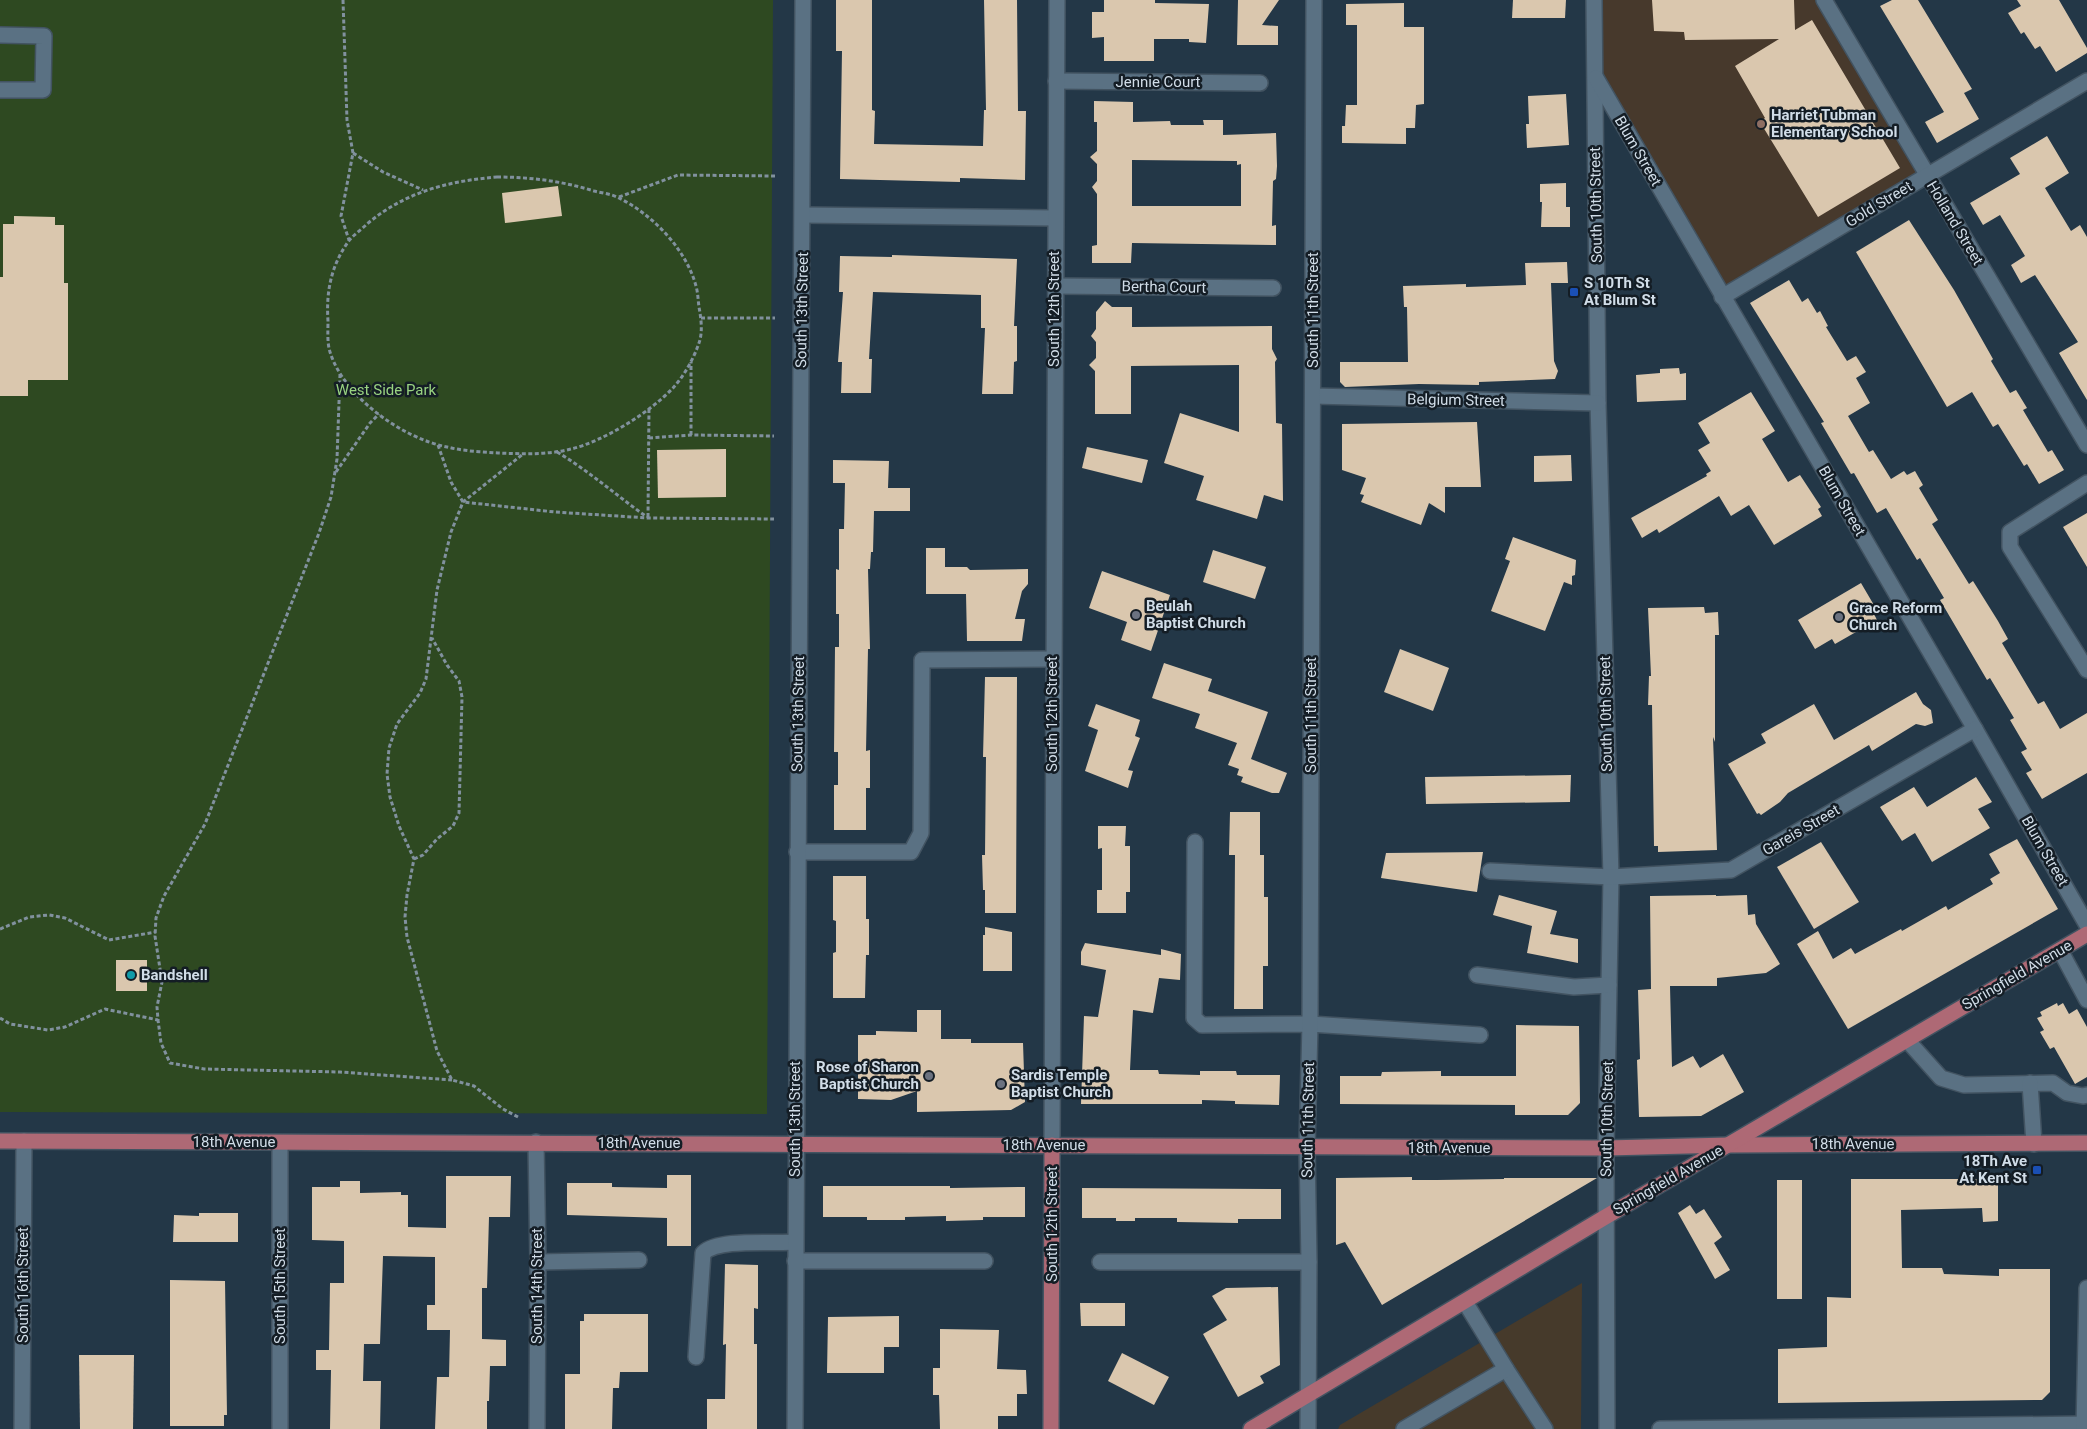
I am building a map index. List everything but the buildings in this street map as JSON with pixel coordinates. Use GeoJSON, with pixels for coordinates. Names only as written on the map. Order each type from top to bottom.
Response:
{"type":"FeatureCollection","features":[{"type":"Feature","properties":{"kind":"main road","name":"Springfield Avenue"},"geometry":{"type":"LineString","coordinates":[[1251,1429],[1607,1216],[2087,934]]}},
{"type":"Feature","properties":{"kind":"main road","name":"18th Avenue"},"geometry":{"type":"LineString","coordinates":[[0,1141],[1606,1148],[1729,1145],[2087,1143]]}},
{"type":"Feature","properties":{"kind":"main road","name":"South 12th Street"},"geometry":{"type":"LineString","coordinates":[[1051,1429],[1052,1145]]}},
{"type":"Feature","properties":{"kind":"street","name":"South 13th Street"},"geometry":{"type":"LineString","coordinates":[[795,1429],[802,0]]}},
{"type":"Feature","properties":{"kind":"street","name":"South 12th Street"},"geometry":{"type":"LineString","coordinates":[[1052,1145],[1052,659],[1056,0]]}},
{"type":"Feature","properties":{"kind":"street","name":"South 11th Street"},"geometry":{"type":"LineString","coordinates":[[1308,1429],[1309,1262],[1307,1147],[1310,1024],[1314,0]]}},
{"type":"Feature","properties":{"kind":"street","name":"South 10th Street"},"geometry":{"type":"LineString","coordinates":[[1594,0],[1598,403],[1611,877],[1606,1148],[1607,1429]]}},
{"type":"Feature","properties":{"kind":"street","name":"Holland Street"},"geometry":{"type":"LineString","coordinates":[[1824,0],[2087,445]]}},
{"type":"Feature","properties":{"kind":"street"},"geometry":{"type":"LineString","coordinates":[[0,35],[44,36],[43,90],[0,90]]}},
{"type":"Feature","properties":{"kind":"street","name":"Blum Street"},"geometry":{"type":"LineString","coordinates":[[1595,77],[2087,925]]}},
{"type":"Feature","properties":{"kind":"street","name":"Jennie Court"},"geometry":{"type":"LineString","coordinates":[[1056,81],[1260,83]]}},
{"type":"Feature","properties":{"kind":"street","name":"Gold Street"},"geometry":{"type":"LineString","coordinates":[[1722,297],[2087,81]]}},
{"type":"Feature","properties":{"kind":"street"},"geometry":{"type":"LineString","coordinates":[[802,215],[1054,218]]}},
{"type":"Feature","properties":{"kind":"street","name":"Bertha Court"},"geometry":{"type":"LineString","coordinates":[[1055,286],[1273,288]]}},
{"type":"Feature","properties":{"kind":"street","name":"Belgium Street"},"geometry":{"type":"LineString","coordinates":[[1313,396],[1598,403]]}},
{"type":"Feature","properties":{"kind":"street"},"geometry":{"type":"LineString","coordinates":[[2087,483],[2010,532],[2010,547],[2087,670]]}},
{"type":"Feature","properties":{"kind":"street"},"geometry":{"type":"LineString","coordinates":[[797,852],[912,852],[921,834],[922,660],[1052,659]]}},
{"type":"Feature","properties":{"kind":"street","name":"Gareis Street"},"geometry":{"type":"LineString","coordinates":[[1490,871],[1611,877],[1731,870],[1975,729]]}},
{"type":"Feature","properties":{"kind":"street"},"geometry":{"type":"LineString","coordinates":[[1195,842],[1194,1018],[1202,1025],[1310,1024],[1480,1035]]}},
{"type":"Feature","properties":{"kind":"street"},"geometry":{"type":"LineString","coordinates":[[2060,950],[2087,1000]]}},
{"type":"Feature","properties":{"kind":"street"},"geometry":{"type":"LineString","coordinates":[[1477,976],[1574,987],[1609,985]]}},
{"type":"Feature","properties":{"kind":"street"},"geometry":{"type":"LineString","coordinates":[[1907,1040],[1941,1078],[1964,1085],[2053,1083],[2066,1093],[2087,1095]]}},
{"type":"Feature","properties":{"kind":"street"},"geometry":{"type":"LineString","coordinates":[[2030,1084],[2034,1144]]}},
{"type":"Feature","properties":{"kind":"street","name":"South 16th Street"},"geometry":{"type":"LineString","coordinates":[[22,1429],[24,1140]]}},
{"type":"Feature","properties":{"kind":"street","name":"South 14th Street"},"geometry":{"type":"LineString","coordinates":[[536,1142],[538,1262],[537,1429]]}},
{"type":"Feature","properties":{"kind":"street","name":"South 15th Street"},"geometry":{"type":"LineString","coordinates":[[280,1143],[280,1429]]}},
{"type":"Feature","properties":{"kind":"street"},"geometry":{"type":"LineString","coordinates":[[696,1357],[703,1253],[710,1247],[727,1243],[795,1242]]}},
{"type":"Feature","properties":{"kind":"street"},"geometry":{"type":"LineString","coordinates":[[538,1262],[639,1260]]}},
{"type":"Feature","properties":{"kind":"street"},"geometry":{"type":"LineString","coordinates":[[795,1261],[984,1261]]}},
{"type":"Feature","properties":{"kind":"street"},"geometry":{"type":"LineString","coordinates":[[1100,1262],[1309,1262]]}},
{"type":"Feature","properties":{"kind":"street"},"geometry":{"type":"LineString","coordinates":[[1660,1429],[2085,1426],[2087,1288]]}},
{"type":"Feature","properties":{"kind":"street"},"geometry":{"type":"LineString","coordinates":[[1465,1302],[1506,1370],[1545,1429]]}},
{"type":"Feature","properties":{"kind":"street"},"geometry":{"type":"LineString","coordinates":[[1404,1429],[1506,1370]]}},
{"type":"Feature","properties":{"kind":"path"},"geometry":{"type":"LineString","coordinates":[[343,0],[347,120],[353,153],[341,216],[349,240]]}},
{"type":"Feature","properties":{"kind":"path"},"geometry":{"type":"LineString","coordinates":[[353,153],[383,172],[424,190]]}},
{"type":"Feature","properties":{"kind":"path"},"geometry":{"type":"LineString","coordinates":[[618,198],[678,175],[775,176]]}},
{"type":"Feature","properties":{"kind":"path"},"geometry":{"type":"LineString","coordinates":[[497,177],[522,177],[567,182],[618,198],[655,222],[682,255],[696,286],[701,318],[700,340],[691,361],[674,387],[650,408],[610,433],[572,449],[557,451],[524,454],[446,447],[405,432],[379,414],[347,385],[330,351],[326,299],[334,266],[349,240],[372,220],[394,205],[424,190],[461,180],[497,177]]}},
{"type":"Feature","properties":{"kind":"path"},"geometry":{"type":"LineString","coordinates":[[701,318],[775,318]]}},
{"type":"Feature","properties":{"kind":"path"},"geometry":{"type":"LineString","coordinates":[[691,361],[691,435]]}},
{"type":"Feature","properties":{"kind":"path"},"geometry":{"type":"LineString","coordinates":[[340,372],[337,459],[331,497],[319,533],[205,824],[164,896],[156,918],[162,982],[157,1007],[160,1043],[170,1063],[204,1069],[340,1072],[452,1080],[474,1086],[503,1109],[518,1117]]}},
{"type":"Feature","properties":{"kind":"path"},"geometry":{"type":"LineString","coordinates":[[648,518],[650,408]]}},
{"type":"Feature","properties":{"kind":"path"},"geometry":{"type":"LineString","coordinates":[[334,475],[370,423],[379,414]]}},
{"type":"Feature","properties":{"kind":"path"},"geometry":{"type":"LineString","coordinates":[[649,438],[691,435],[774,436]]}},
{"type":"Feature","properties":{"kind":"path"},"geometry":{"type":"LineString","coordinates":[[438,444],[451,482],[464,502]]}},
{"type":"Feature","properties":{"kind":"path"},"geometry":{"type":"LineString","coordinates":[[557,451],[584,468],[612,492],[648,518]]}},
{"type":"Feature","properties":{"kind":"path"},"geometry":{"type":"LineString","coordinates":[[452,1080],[437,1051],[407,937],[405,917],[414,859],[399,826],[390,797],[387,774],[389,748],[397,724],[420,692],[426,679],[437,590],[452,532],[464,502],[524,454]]}},
{"type":"Feature","properties":{"kind":"path"},"geometry":{"type":"LineString","coordinates":[[464,502],[555,512],[648,518],[774,519]]}},
{"type":"Feature","properties":{"kind":"path"},"geometry":{"type":"LineString","coordinates":[[414,859],[423,855],[437,838],[453,826],[459,813],[462,697],[459,681],[447,665],[432,637]]}},
{"type":"Feature","properties":{"kind":"path"},"geometry":{"type":"LineString","coordinates":[[0,929],[29,917],[49,915],[65,918],[109,940],[156,932]]}},
{"type":"Feature","properties":{"kind":"path"},"geometry":{"type":"LineString","coordinates":[[0,1018],[10,1024],[48,1030],[65,1026],[105,1009],[158,1020]]}},
{"type":"Feature","properties":{"kind":"shaded area","name":"Harriet Tubman Elementary School"},"geometry":{"type":"Polygon","coordinates":[[[1598,0],[1820,0],[1924,174],[1724,293],[1599,75],[1598,0]]]}},
{"type":"Feature","properties":{"kind":"shaded area"},"geometry":{"type":"Polygon","coordinates":[[[1582,1283],[1581,1429],[1338,1429],[1340,1425],[1582,1283]]]}},
{"type":"Feature","properties":{"kind":"green space","name":"West Side Park"},"geometry":{"type":"Polygon","coordinates":[[[0,0],[773,0],[767,1114],[0,1112],[0,0]]]}},
{"type":"Feature","properties":{"kind":"place","name":"Harriet Tubman Elementary School"},"geometry":{"type":"Point","coordinates":[1761,124]}},
{"type":"Feature","properties":{"kind":"place","name":"S 10Th St At Blum St"},"geometry":{"type":"Point","coordinates":[1574,292]}},
{"type":"Feature","properties":{"kind":"place","name":"Beulah Baptist Church"},"geometry":{"type":"Point","coordinates":[1136,615]}},
{"type":"Feature","properties":{"kind":"place","name":"Grace Reform Church"},"geometry":{"type":"Point","coordinates":[1839,617]}},
{"type":"Feature","properties":{"kind":"place","name":"Bandshell"},"geometry":{"type":"Point","coordinates":[131,975]}},
{"type":"Feature","properties":{"kind":"place","name":"Rose of Sharon Baptist Church"},"geometry":{"type":"Point","coordinates":[929,1076]}},
{"type":"Feature","properties":{"kind":"place","name":"Sardis Temple Baptist Church"},"geometry":{"type":"Point","coordinates":[1001,1084]}},
{"type":"Feature","properties":{"kind":"place","name":"18Th Ave At Kent St"},"geometry":{"type":"Point","coordinates":[2037,1170]}}]}
